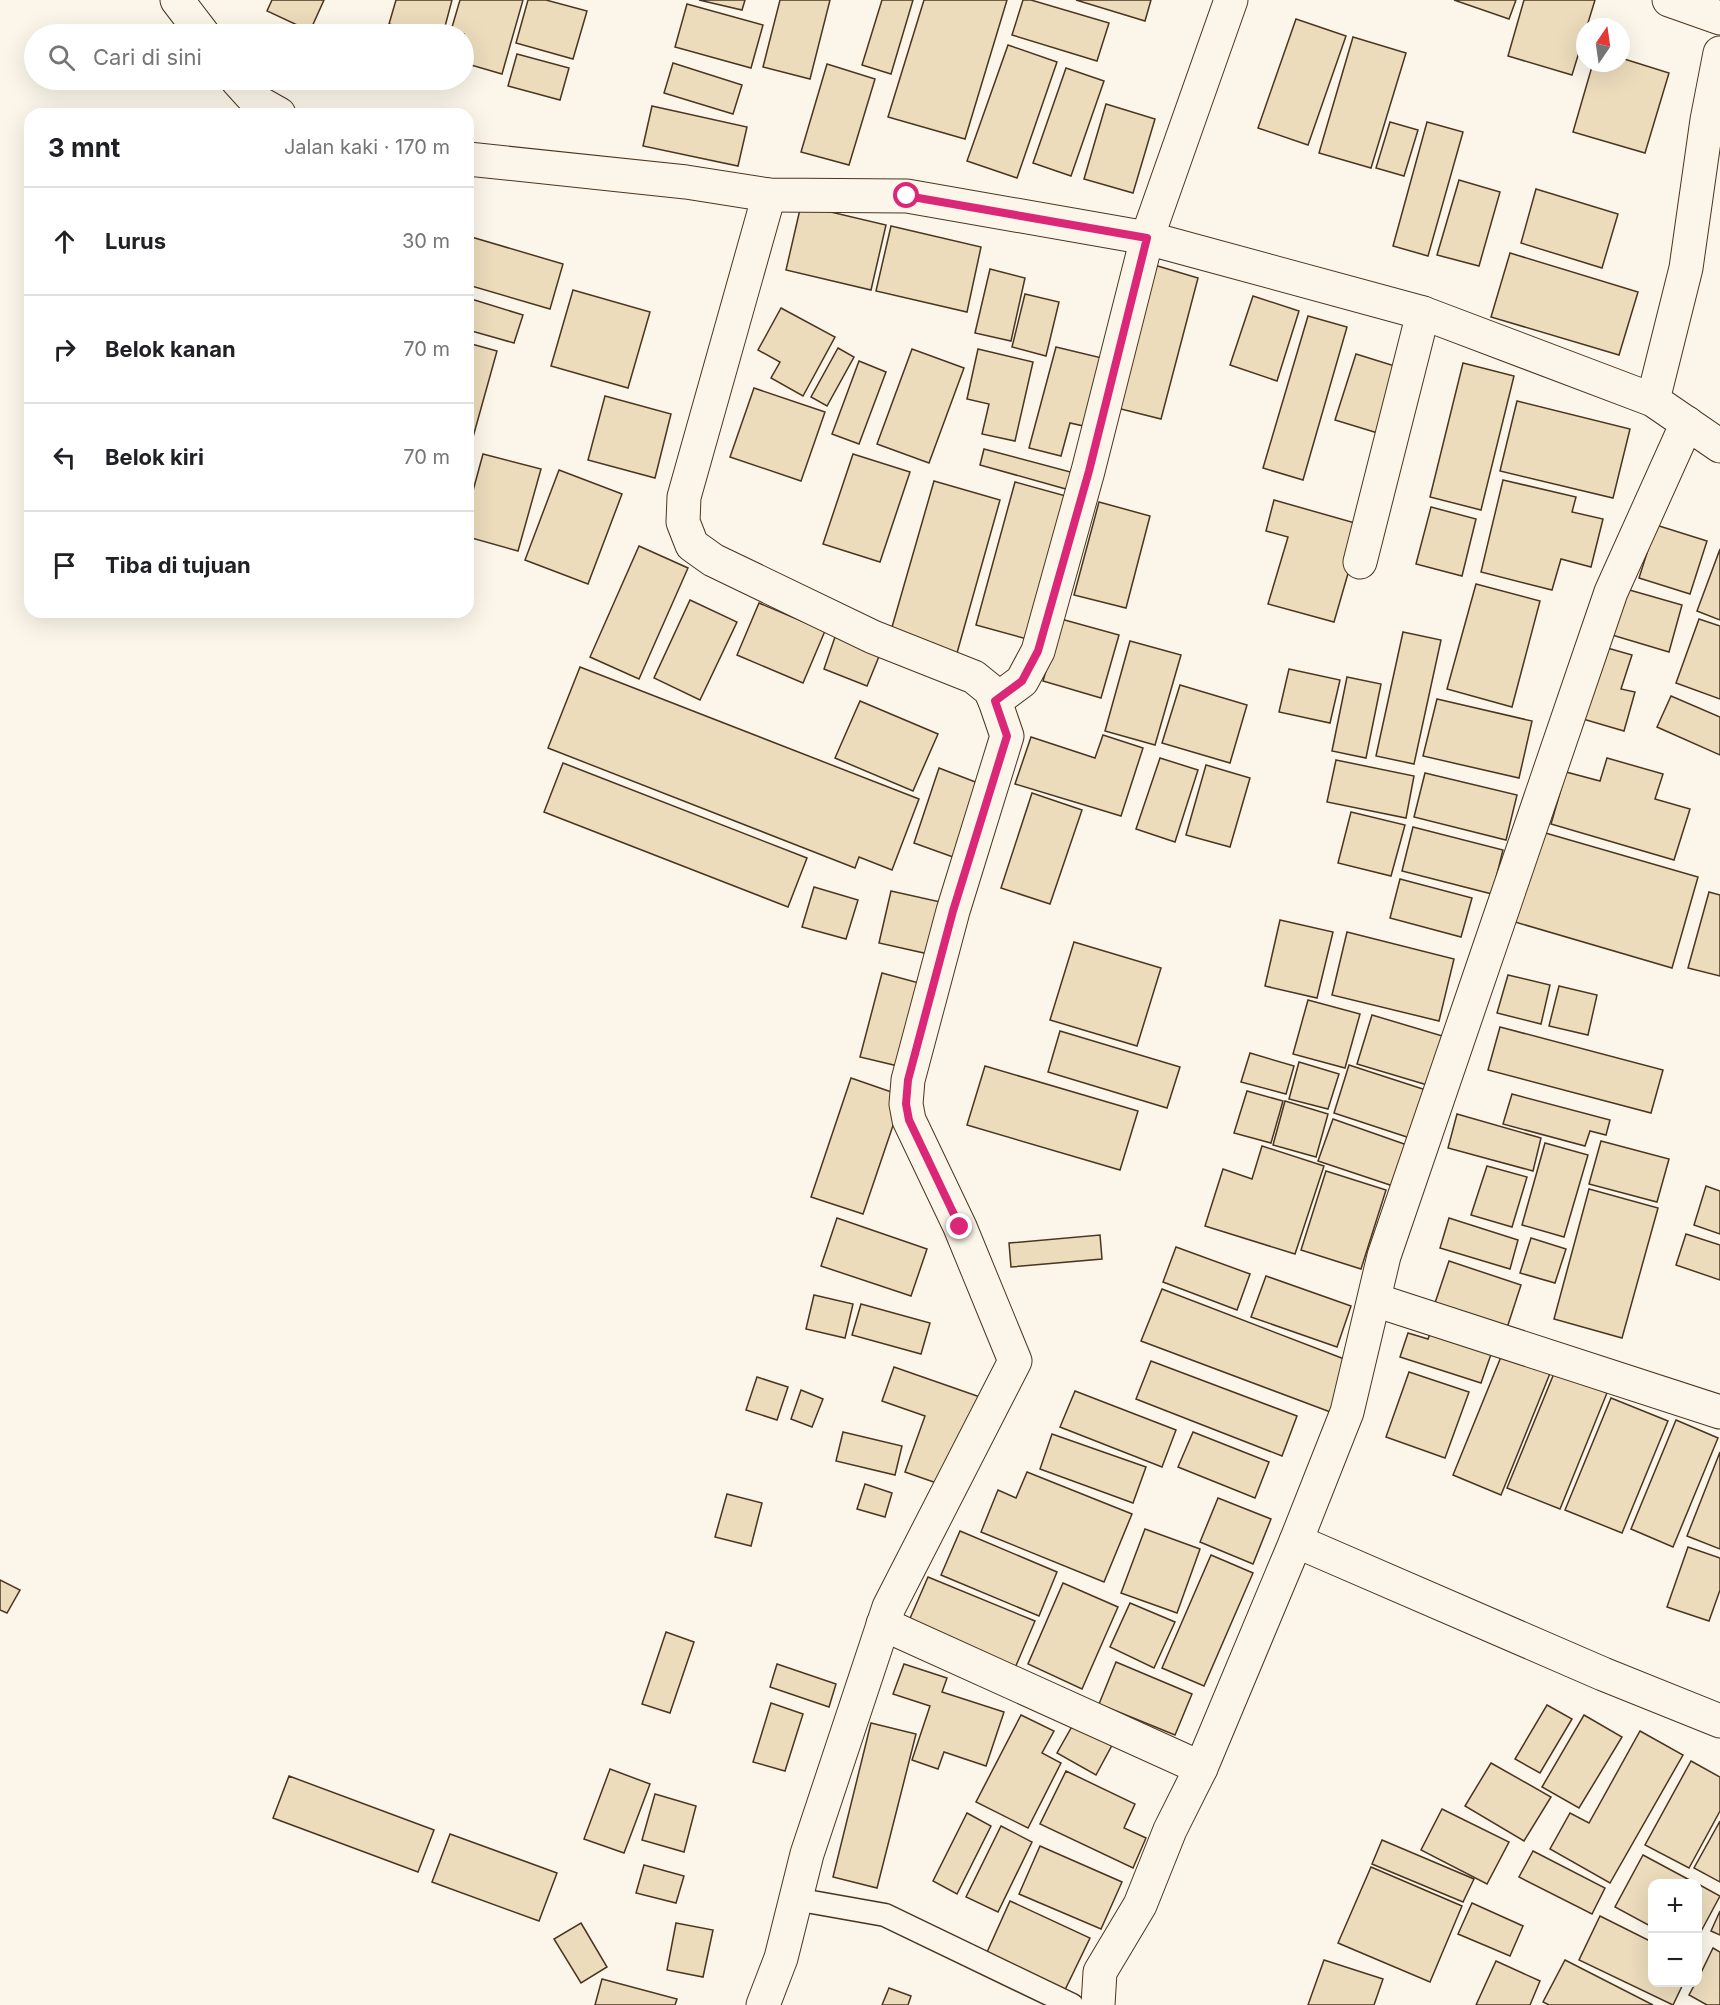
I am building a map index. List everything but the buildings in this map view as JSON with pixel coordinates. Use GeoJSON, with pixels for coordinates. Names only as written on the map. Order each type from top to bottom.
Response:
{"type":"FeatureCollection","features":[{"type":"Feature","properties":{"kind":"street"},"geometry":{"type":"LineString","coordinates":[[177,0],[195,24]]}},
{"type":"Feature","properties":{"kind":"street"},"geometry":{"type":"LineString","coordinates":[[995,701],[1022,681],[1038,651],[1089,471],[1147,238],[1231,0]]}},
{"type":"Feature","properties":{"kind":"street"},"geometry":{"type":"LineString","coordinates":[[1669,0],[1720,18]]}},
{"type":"Feature","properties":{"kind":"street"},"geometry":{"type":"LineString","coordinates":[[1653,400],[1686,268],[1707,120],[1720,53]]}},
{"type":"Feature","properties":{"kind":"street"},"geometry":{"type":"LineString","coordinates":[[246,90],[256,101],[268,108]]}},
{"type":"Feature","properties":{"kind":"street"},"geometry":{"type":"LineString","coordinates":[[474,160],[686,182],[770,195],[907,196],[1147,238],[1423,313],[1653,400],[1720,446]]}},
{"type":"Feature","properties":{"kind":"street"},"geometry":{"type":"LineString","coordinates":[[763,2005],[781,1958],[807,1854],[889,1607],[1016,1361],[960,1227],[909,1120],[906,1104],[908,1080],[953,911],[1007,736],[995,701],[990,690],[974,677],[873,636],[713,560],[692,545],[683,522],[684,497],[770,195]]}},
{"type":"Feature","properties":{"kind":"street"},"geometry":{"type":"LineString","coordinates":[[1360,562],[1423,313]]}},
{"type":"Feature","properties":{"kind":"street"},"geometry":{"type":"LineString","coordinates":[[1098,2005],[1100,1972],[1140,1905],[1170,1830],[1201,1768],[1347,1412],[1384,1256],[1611,592],[1687,423]]}},
{"type":"Feature","properties":{"kind":"street"},"geometry":{"type":"LineString","coordinates":[[1375,1300],[1720,1412]]}},
{"type":"Feature","properties":{"kind":"street"},"geometry":{"type":"LineString","coordinates":[[1296,1541],[1603,1674],[1720,1721]]}},
{"type":"Feature","properties":{"kind":"street"},"geometry":{"type":"LineString","coordinates":[[883,1624],[1201,1768]]}},
{"type":"Feature","properties":{"kind":"lane"},"geometry":{"type":"LineString","coordinates":[[795,1899],[885,1915],[1072,2005]]}},
{"type":"Feature","properties":{"kind":"route"},"geometry":{"type":"LineString","coordinates":[[907,196],[1147,238],[1089,471],[1038,651],[1022,681],[995,701],[1007,736],[953,911],[908,1080],[906,1104],[909,1120],[960,1227]]}}]}
